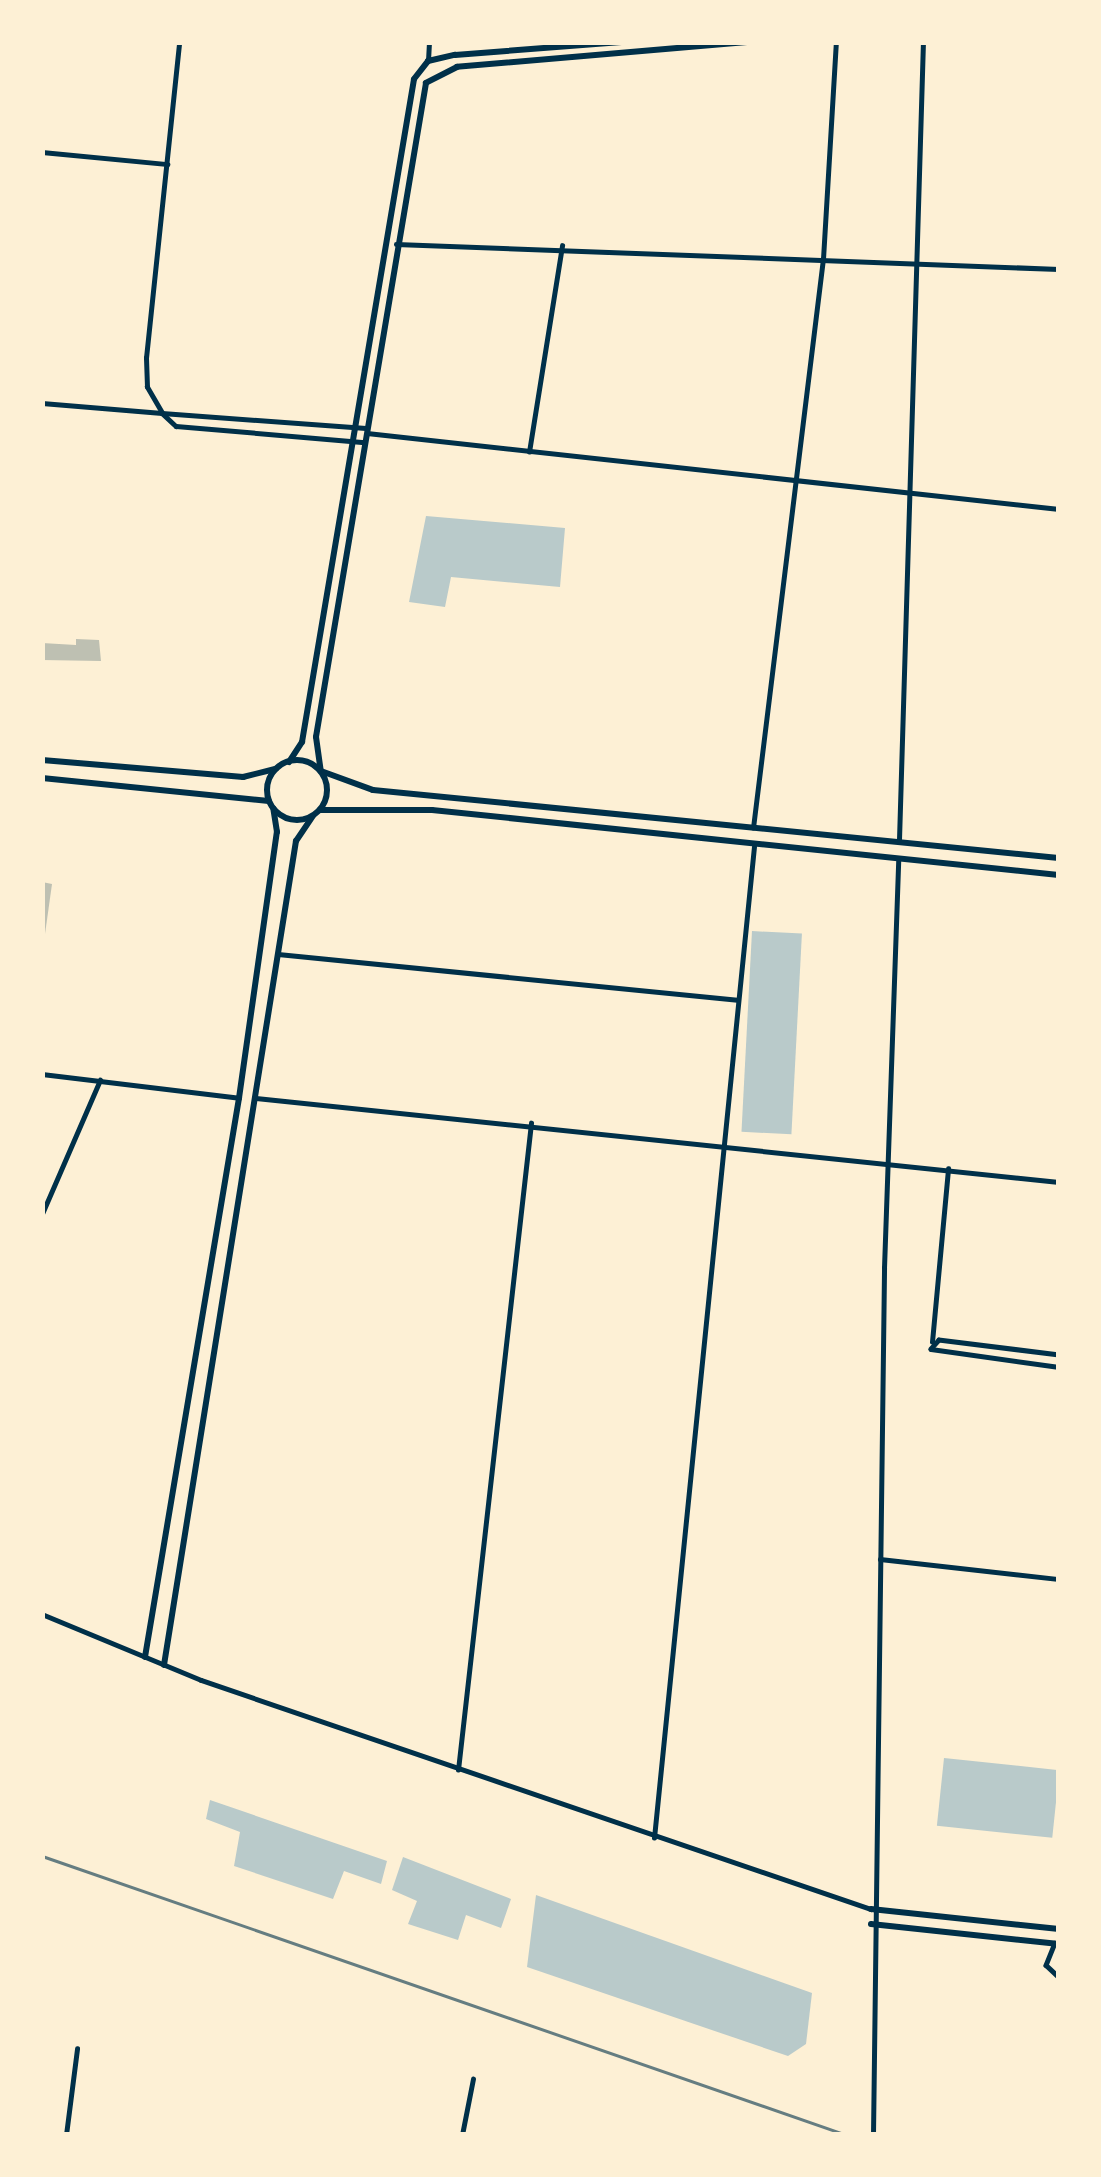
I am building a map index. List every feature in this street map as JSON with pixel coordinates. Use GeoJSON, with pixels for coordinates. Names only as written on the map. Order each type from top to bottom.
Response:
{"type":"FeatureCollection","features":[{"type":"Feature","properties":{"kind":"main road"},"geometry":{"type":"LineString","coordinates":[[42,760],[243,777],[289,762],[302,742],[410,90],[428,61],[560,44],[621,42]]}},
{"type":"Feature","properties":{"kind":"main road"},"geometry":{"type":"LineString","coordinates":[[164,1665],[296,842],[327,794],[316,737],[420,98],[435,73],[746,42]]}},
{"type":"Feature","properties":{"kind":"main road"},"geometry":{"type":"LineString","coordinates":[[289,762],[373,790],[1059,858]]}},
{"type":"Feature","properties":{"kind":"main road"},"geometry":{"type":"LineString","coordinates":[[145,1657],[239,1098],[277,832],[271,804],[276,769]]}},
{"type":"Feature","properties":{"kind":"main road"},"geometry":{"type":"LineString","coordinates":[[42,778],[271,804],[287,819],[317,813],[432,810],[1059,875]]}},
{"type":"Feature","properties":{"kind":"main road"},"geometry":{"type":"LineString","coordinates":[[871,1910],[1059,1929]]}},
{"type":"Feature","properties":{"kind":"main road"},"geometry":{"type":"LineString","coordinates":[[872,1924],[1057,1944]]}},
{"type":"Feature","properties":{"kind":"street"},"geometry":{"type":"LineString","coordinates":[[179,42],[146,358],[147,387],[176,426],[352,440],[365,434]]}},
{"type":"Feature","properties":{"kind":"street"},"geometry":{"type":"LineString","coordinates":[[428,61],[429,42]]}},
{"type":"Feature","properties":{"kind":"street"},"geometry":{"type":"LineString","coordinates":[[753,828],[791,482],[823,259],[836,42]]}},
{"type":"Feature","properties":{"kind":"street"},"geometry":{"type":"LineString","coordinates":[[899,844],[922,42]]}},
{"type":"Feature","properties":{"kind":"street"},"geometry":{"type":"LineString","coordinates":[[42,152],[166,164]]}},
{"type":"Feature","properties":{"kind":"street"},"geometry":{"type":"LineString","coordinates":[[396,244],[562,246],[1059,268]]}},
{"type":"Feature","properties":{"kind":"street"},"geometry":{"type":"LineString","coordinates":[[529,452],[562,246]]}},
{"type":"Feature","properties":{"kind":"street"},"geometry":{"type":"LineString","coordinates":[[42,403],[354,427],[365,434],[1059,509]]}},
{"type":"Feature","properties":{"kind":"street"},"geometry":{"type":"LineString","coordinates":[[654,1838],[754,847]]}},
{"type":"Feature","properties":{"kind":"street"},"geometry":{"type":"LineString","coordinates":[[873,2135],[871,1910],[886,1161],[898,861]]}},
{"type":"Feature","properties":{"kind":"street"},"geometry":{"type":"LineString","coordinates":[[278,954],[737,1000]]}},
{"type":"Feature","properties":{"kind":"street"},"geometry":{"type":"LineString","coordinates":[[42,1074],[239,1098]]}},
{"type":"Feature","properties":{"kind":"street"},"geometry":{"type":"LineString","coordinates":[[42,1214],[100,1080]]}},
{"type":"Feature","properties":{"kind":"street"},"geometry":{"type":"LineString","coordinates":[[256,1098],[532,1123],[1059,1182]]}},
{"type":"Feature","properties":{"kind":"street"},"geometry":{"type":"LineString","coordinates":[[458,1770],[532,1123]]}},
{"type":"Feature","properties":{"kind":"street"},"geometry":{"type":"LineString","coordinates":[[948,1168],[933,1353],[1059,1367]]}},
{"type":"Feature","properties":{"kind":"street"},"geometry":{"type":"LineString","coordinates":[[932,1345],[1059,1355]]}},
{"type":"Feature","properties":{"kind":"street"},"geometry":{"type":"LineString","coordinates":[[878,1558],[1059,1579]]}},
{"type":"Feature","properties":{"kind":"street"},"geometry":{"type":"LineString","coordinates":[[42,1614],[164,1665],[458,1770],[871,1910]]}},
{"type":"Feature","properties":{"kind":"street"},"geometry":{"type":"LineString","coordinates":[[1057,1944],[1046,1965],[1059,1978]]}},
{"type":"Feature","properties":{"kind":"street"},"geometry":{"type":"LineString","coordinates":[[66,2135],[77,2049]]}},
{"type":"Feature","properties":{"kind":"street"},"geometry":{"type":"LineString","coordinates":[[462,2135],[473,2079]]}},
{"type":"Feature","properties":{"kind":"shaded area"},"geometry":{"type":"Polygon","coordinates":[[[426,516],[565,528],[560,587],[451,577],[445,607],[409,602],[426,516]]]}},
{"type":"Feature","properties":{"kind":"shaded area"},"geometry":{"type":"Polygon","coordinates":[[[752,931],[802,934],[791,1134],[741,1132],[752,931]]]}},
{"type":"Feature","properties":{"kind":"shaded area"},"geometry":{"type":"Polygon","coordinates":[[[944,1758],[1059,1770],[1052,1838],[937,1826],[944,1758]]]}},
{"type":"Feature","properties":{"kind":"shaded area"},"geometry":{"type":"Polygon","coordinates":[[[210,1800],[387,1861],[381,1884],[344,1871],[333,1899],[234,1866],[240,1832],[206,1819],[210,1800]]]}},
{"type":"Feature","properties":{"kind":"shaded area"},"geometry":{"type":"Polygon","coordinates":[[[403,1857],[511,1899],[501,1928],[466,1915],[458,1940],[408,1924],[417,1901],[392,1890],[403,1857]]]}},
{"type":"Feature","properties":{"kind":"shaded area"},"geometry":{"type":"Polygon","coordinates":[[[536,1895],[812,1993],[806,2044],[788,2056],[527,1967],[536,1895]]]}},
{"type":"Feature","properties":{"kind":"building"},"geometry":{"type":"Polygon","coordinates":[[[76,639],[99,640],[101,661],[42,660],[42,643],[76,645],[76,639]]]}},
{"type":"Feature","properties":{"kind":"building"},"geometry":{"type":"Polygon","coordinates":[[[42,882],[52,884],[45,934],[42,933],[42,882]]]}},
{"type":"Feature","properties":{"kind":"railway"},"geometry":{"type":"LineString","coordinates":[[42,1856],[847,2135]]}}]}
